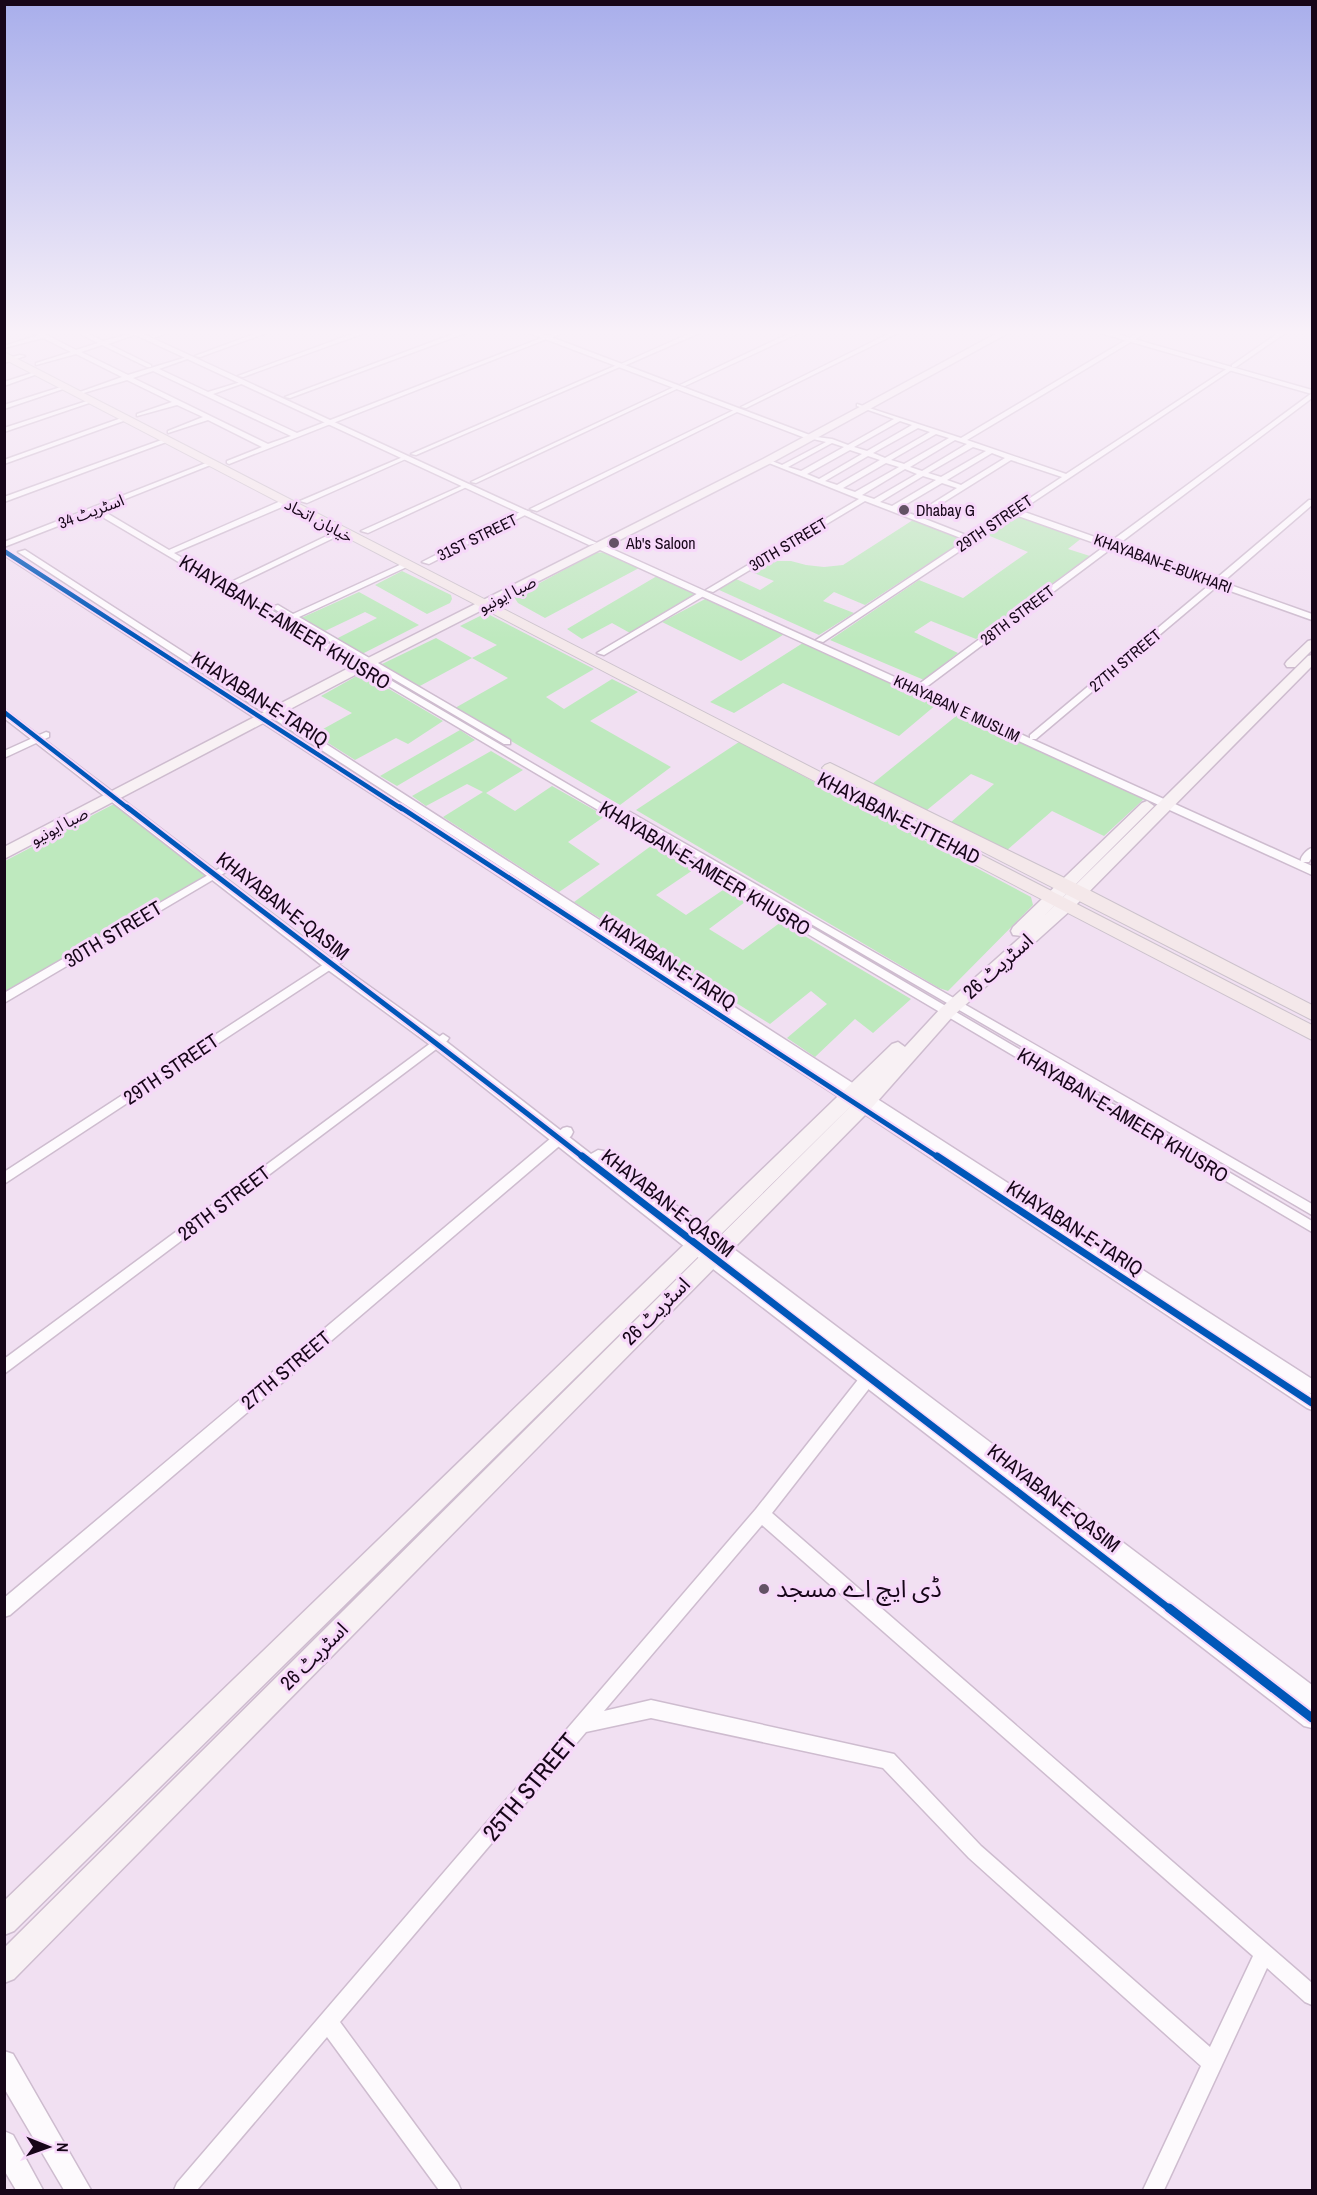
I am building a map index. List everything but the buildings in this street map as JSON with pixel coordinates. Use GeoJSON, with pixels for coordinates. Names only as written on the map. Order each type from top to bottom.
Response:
{"type":"FeatureCollection","features":[{"type":"Feature","properties":{"kind":"main road","name":"خیابان اتحاد"},"geometry":{"type":"LineString","coordinates":[[164,433],[212,463],[342,532],[407,565],[487,599]]}},
{"type":"Feature","properties":{"kind":"main road","name":"صبا ایونیو"},"geometry":{"type":"LineString","coordinates":[[4,854],[113,792],[361,662],[767,461],[812,434]]}},
{"type":"Feature","properties":{"kind":"main road","name":"صبا ایونیو"},"geometry":{"type":"LineString","coordinates":[[600,543],[812,434]]}},
{"type":"Feature","properties":{"kind":"main road"},"geometry":{"type":"LineString","coordinates":[[169,436],[229,462],[426,562],[487,599]]}},
{"type":"Feature","properties":{"kind":"main road","name":"KHAYABAN-E-ITTEHAD"},"geometry":{"type":"LineString","coordinates":[[487,599],[601,653],[1066,895],[1312,1033]]}},
{"type":"Feature","properties":{"kind":"main road","name":"KHAYABAN-E-ITTEHAD"},"geometry":{"type":"LineString","coordinates":[[487,599],[1066,895],[1312,1013]]}},
{"type":"Feature","properties":{"kind":"main road","name":"اسٹریٹ 26"},"geometry":{"type":"LineString","coordinates":[[4,1921],[707,1248],[858,1099],[948,1006],[1066,895],[1163,799],[1312,644]]}},
{"type":"Feature","properties":{"kind":"main road","name":"اسٹریٹ 26"},"geometry":{"type":"LineString","coordinates":[[1163,799],[1312,659]]}},
{"type":"Feature","properties":{"kind":"main road","name":"صبا ایونیو"},"geometry":{"type":"LineString","coordinates":[[4,843],[113,792]]}},
{"type":"Feature","properties":{"kind":"main road","name":"اسٹریٹ 26"},"geometry":{"type":"LineString","coordinates":[[4,1969],[707,1248]]}},
{"type":"Feature","properties":{"kind":"street"},"geometry":{"type":"LineString","coordinates":[[4,460],[82,433]]}},
{"type":"Feature","properties":{"kind":"street"},"geometry":{"type":"LineString","coordinates":[[4,500],[174,433]]}},
{"type":"Feature","properties":{"kind":"street"},"geometry":{"type":"LineString","coordinates":[[241,433],[268,447]]}},
{"type":"Feature","properties":{"kind":"street"},"geometry":{"type":"LineString","coordinates":[[292,433],[297,436]]}},
{"type":"Feature","properties":{"kind":"street"},"geometry":{"type":"LineString","coordinates":[[229,462],[304,433]]}},
{"type":"Feature","properties":{"kind":"street","name":"KHAYABAN E MUSLIM"},"geometry":{"type":"LineString","coordinates":[[362,433],[1083,763],[1309,862]]}},
{"type":"Feature","properties":{"kind":"street"},"geometry":{"type":"LineString","coordinates":[[304,501],[462,433]]}},
{"type":"Feature","properties":{"kind":"street"},"geometry":{"type":"LineString","coordinates":[[365,531],[578,433]]}},
{"type":"Feature","properties":{"kind":"street","name":"31ST STREET"},"geometry":{"type":"LineString","coordinates":[[426,562],[690,433]]}},
{"type":"Feature","properties":{"kind":"street"},"geometry":{"type":"LineString","coordinates":[[801,474],[873,433]]}},
{"type":"Feature","properties":{"kind":"street"},"geometry":{"type":"LineString","coordinates":[[820,481],[903,433]]}},
{"type":"Feature","properties":{"kind":"street"},"geometry":{"type":"LineString","coordinates":[[837,488],[931,433]]}},
{"type":"Feature","properties":{"kind":"street"},"geometry":{"type":"LineString","coordinates":[[938,433],[1065,476]]}},
{"type":"Feature","properties":{"kind":"street"},"geometry":{"type":"LineString","coordinates":[[856,495],[967,433]]}},
{"type":"Feature","properties":{"kind":"street","name":"29TH STREET"},"geometry":{"type":"LineString","coordinates":[[820,640],[1131,433]]}},
{"type":"Feature","properties":{"kind":"street","name":"28TH STREET"},"geometry":{"type":"LineString","coordinates":[[922,686],[1258,433]]}},
{"type":"Feature","properties":{"kind":"street"},"geometry":{"type":"LineString","coordinates":[[812,434],[961,487]]}},
{"type":"Feature","properties":{"kind":"street"},"geometry":{"type":"LineString","coordinates":[[783,467],[832,441]]}},
{"type":"Feature","properties":{"kind":"street"},"geometry":{"type":"LineString","coordinates":[[874,502],[971,445]]}},
{"type":"Feature","properties":{"kind":"street"},"geometry":{"type":"LineString","coordinates":[[893,509],[990,451]]}},
{"type":"Feature","properties":{"kind":"street"},"geometry":{"type":"LineString","coordinates":[[915,517],[1009,458]]}},
{"type":"Feature","properties":{"kind":"street"},"geometry":{"type":"LineString","coordinates":[[767,461],[971,539]]}},
{"type":"Feature","properties":{"kind":"street","name":"اسٹریٹ 34"},"geometry":{"type":"LineString","coordinates":[[6,547],[212,463]]}},
{"type":"Feature","properties":{"kind":"street","name":"30TH STREET"},"geometry":{"type":"LineString","coordinates":[[601,653],[866,498]]}},
{"type":"Feature","properties":{"kind":"street"},"geometry":{"type":"LineString","coordinates":[[172,551],[286,502]]}},
{"type":"Feature","properties":{"kind":"street","name":"27TH STREET"},"geometry":{"type":"LineString","coordinates":[[1033,737],[1312,502]]}},
{"type":"Feature","properties":{"kind":"street","name":"KHAYABAN-E-AMEER KHUSRO"},"geometry":{"type":"LineString","coordinates":[[100,508],[948,1006],[1312,1227]]}},
{"type":"Feature","properties":{"kind":"street","name":"KHAYABAN-E-BUKHARI"},"geometry":{"type":"LineString","coordinates":[[1016,509],[1219,581],[1312,617]]}},
{"type":"Feature","properties":{"kind":"street"},"geometry":{"type":"LineString","coordinates":[[232,583],[342,532]]}},
{"type":"Feature","properties":{"kind":"street","name":"KHAYABAN-E-TARIQ"},"geometry":{"type":"LineString","coordinates":[[6,547],[262,714],[535,897],[858,1099]]}},
{"type":"Feature","properties":{"kind":"street","name":"KHAYABAN-E-AMEER KHUSRO"},"geometry":{"type":"LineString","coordinates":[[195,565],[293,617],[361,662]]}},
{"type":"Feature","properties":{"kind":"street"},"geometry":{"type":"LineString","coordinates":[[293,617],[407,565]]}},
{"type":"Feature","properties":{"kind":"street","name":"KHAYABAN-E-BUKHARI"},"geometry":{"type":"LineString","coordinates":[[1219,581],[1312,611]]}},
{"type":"Feature","properties":{"kind":"street","name":"KHAYABAN E MUSLIM"},"geometry":{"type":"LineString","coordinates":[[767,619],[820,640],[877,669],[922,686],[958,706],[1033,737],[1083,763]]}},
{"type":"Feature","properties":{"kind":"street","name":"KHAYABAN-E-QASIM"},"geometry":{"type":"LineString","coordinates":[[4,703],[113,792],[441,1041],[707,1248],[1312,1698]]}},
{"type":"Feature","properties":{"kind":"street","name":"KHAYABAN-E-QASIM"},"geometry":{"type":"LineString","coordinates":[[4,712],[42,736]]}},
{"type":"Feature","properties":{"kind":"street","name":"KHAYABAN-E-TARIQ"},"geometry":{"type":"LineString","coordinates":[[262,714],[546,890],[858,1099],[1289,1380],[1312,1403]]}},
{"type":"Feature","properties":{"kind":"street"},"geometry":{"type":"LineString","coordinates":[[4,754],[42,736]]}},
{"type":"Feature","properties":{"kind":"street","name":"KHAYABAN E MUSLIM"},"geometry":{"type":"LineString","coordinates":[[1163,799],[1312,871]]}},
{"type":"Feature","properties":{"kind":"street"},"geometry":{"type":"LineString","coordinates":[[1309,862],[1312,851]]}},
{"type":"Feature","properties":{"kind":"street","name":"30TH STREET"},"geometry":{"type":"LineString","coordinates":[[4,999],[219,872]]}},
{"type":"Feature","properties":{"kind":"street"},"geometry":{"type":"LineString","coordinates":[[519,886],[530,886],[532,882],[530,880]]}},
{"type":"Feature","properties":{"kind":"street"},"geometry":{"type":"LineString","coordinates":[[535,897],[535,892],[538,890],[546,890]]}},
{"type":"Feature","properties":{"kind":"street","name":"29TH STREET"},"geometry":{"type":"LineString","coordinates":[[4,1179],[334,961]]}},
{"type":"Feature","properties":{"kind":"street","name":"KHAYABAN-E-AMEER KHUSRO"},"geometry":{"type":"LineString","coordinates":[[948,1006],[1312,1210]]}},
{"type":"Feature","properties":{"kind":"street","name":"28TH STREET"},"geometry":{"type":"LineString","coordinates":[[4,1368],[441,1041]]}},
{"type":"Feature","properties":{"kind":"street","name":"27TH STREET"},"geometry":{"type":"LineString","coordinates":[[4,1609],[563,1135]]}},
{"type":"Feature","properties":{"kind":"street","name":"KHAYABAN-E-QASIM"},"geometry":{"type":"LineString","coordinates":[[873,1371],[1312,1718]]}},
{"type":"Feature","properties":{"kind":"street","name":"25TH STREET"},"geometry":{"type":"LineString","coordinates":[[184,2190],[329,2023],[761,1514],[873,1371]]}},
{"type":"Feature","properties":{"kind":"street","name":"KHAYABAN-E-TARIQ"},"geometry":{"type":"LineString","coordinates":[[1289,1380],[1312,1387]]}},
{"type":"Feature","properties":{"kind":"street"},"geometry":{"type":"LineString","coordinates":[[761,1514],[1312,1995]]}},
{"type":"Feature","properties":{"kind":"street"},"geometry":{"type":"LineString","coordinates":[[584,1724],[651,1709],[888,1760],[975,1852],[1213,2063]]}},
{"type":"Feature","properties":{"kind":"street"},"geometry":{"type":"LineString","coordinates":[[1153,2190],[1264,1953]]}},
{"type":"Feature","properties":{"kind":"street"},"geometry":{"type":"LineString","coordinates":[[329,2023],[451,2190]]}},
{"type":"Feature","properties":{"kind":"street"},"geometry":{"type":"LineString","coordinates":[[4,2062],[78,2190]]}},
{"type":"Feature","properties":{"kind":"street"},"geometry":{"type":"LineString","coordinates":[[4,2144],[30,2190]]}},
{"type":"Feature","properties":{"kind":"green space"},"geometry":{"type":"Polygon","coordinates":[[[1015,513],[1083,537],[1068,549],[1090,556],[976,639],[931,621],[914,632],[958,653],[924,680],[830,640],[919,580],[963,598],[1028,552],[985,534],[1015,513]]]}},
{"type":"Feature","properties":{"kind":"green space"},"geometry":{"type":"Polygon","coordinates":[[[913,520],[966,539],[865,605],[834,592],[823,601],[854,613],[819,635],[717,589],[734,578],[760,590],[774,581],[749,571],[764,561],[791,561],[824,567],[843,565],[913,520]]]}},
{"type":"Feature","properties":{"kind":"green space"},"geometry":{"type":"Polygon","coordinates":[[[606,552],[639,568],[545,618],[518,603],[514,597],[595,553],[606,552]]]}},
{"type":"Feature","properties":{"kind":"green space"},"geometry":{"type":"Polygon","coordinates":[[[402,571],[451,595],[450,603],[427,614],[375,585],[402,571]]]}},
{"type":"Feature","properties":{"kind":"green space"},"geometry":{"type":"Polygon","coordinates":[[[657,576],[697,593],[630,633],[612,623],[582,639],[567,629],[657,576]]]}},
{"type":"Feature","properties":{"kind":"green space"},"geometry":{"type":"Polygon","coordinates":[[[359,592],[419,625],[362,654],[336,639],[377,618],[365,612],[325,631],[301,618],[359,592]]]}},
{"type":"Feature","properties":{"kind":"green space"},"geometry":{"type":"Polygon","coordinates":[[[707,598],[786,633],[741,661],[662,622],[707,598]]]}},
{"type":"Feature","properties":{"kind":"green space"},"geometry":{"type":"Polygon","coordinates":[[[486,613],[594,669],[546,697],[564,709],[612,679],[638,692],[590,721],[671,767],[620,805],[455,708],[508,678],[472,658],[497,645],[460,626],[486,613]]]}},
{"type":"Feature","properties":{"kind":"green space"},"geometry":{"type":"Polygon","coordinates":[[[436,638],[472,658],[418,687],[382,664],[436,638]]]}},
{"type":"Feature","properties":{"kind":"green space"},"geometry":{"type":"Polygon","coordinates":[[[806,641],[937,704],[899,736],[783,683],[734,713],[710,702],[806,641]]]}},
{"type":"Feature","properties":{"kind":"green space"},"geometry":{"type":"Polygon","coordinates":[[[362,673],[443,721],[408,744],[396,738],[355,760],[314,734],[352,713],[321,696],[362,673]]]}},
{"type":"Feature","properties":{"kind":"green space"},"geometry":{"type":"Polygon","coordinates":[[[960,713],[1144,799],[1104,836],[1052,811],[1006,851],[950,823],[994,784],[971,774],[927,810],[872,784],[960,713]]]}},
{"type":"Feature","properties":{"kind":"green space"},"geometry":{"type":"Polygon","coordinates":[[[460,730],[475,740],[397,786],[380,776],[460,730]]]}},
{"type":"Feature","properties":{"kind":"green space"},"geometry":{"type":"Polygon","coordinates":[[[739,742],[1031,897],[1033,905],[948,991],[939,988],[636,810],[739,742]]]}},
{"type":"Feature","properties":{"kind":"green space"},"geometry":{"type":"Polygon","coordinates":[[[491,751],[523,770],[486,793],[515,811],[552,786],[605,816],[568,842],[600,864],[559,892],[443,817],[483,792],[467,784],[426,806],[412,796],[491,751]]]}},
{"type":"Feature","properties":{"kind":"green space"},"geometry":{"type":"Polygon","coordinates":[[[114,804],[208,875],[5,995],[5,861],[114,804]]]}},
{"type":"Feature","properties":{"kind":"green space"},"geometry":{"type":"Polygon","coordinates":[[[651,846],[693,870],[656,895],[686,915],[723,890],[745,902],[709,929],[743,950],[781,922],[911,999],[873,1033],[855,1019],[815,1057],[787,1038],[827,1004],[811,991],[770,1024],[574,902],[651,846]]]}},
{"type":"Feature","properties":{"kind":"cycle path"},"geometry":{"type":"LineString","coordinates":[[4,551],[849,1098],[1312,1403]]}},
{"type":"Feature","properties":{"kind":"cycle path"},"geometry":{"type":"LineString","coordinates":[[4,712],[329,964],[438,1043],[710,1257],[1312,1718]]}},
{"type":"Feature","properties":{"kind":"place","name":"Dhabay G"},"geometry":{"type":"Point","coordinates":[904,510]}},
{"type":"Feature","properties":{"kind":"place","name":"Ab's Saloon"},"geometry":{"type":"Point","coordinates":[614,543]}},
{"type":"Feature","properties":{"kind":"place","name":"ڈی ایچ اے مسجد"},"geometry":{"type":"Point","coordinates":[764,1589]}}]}
